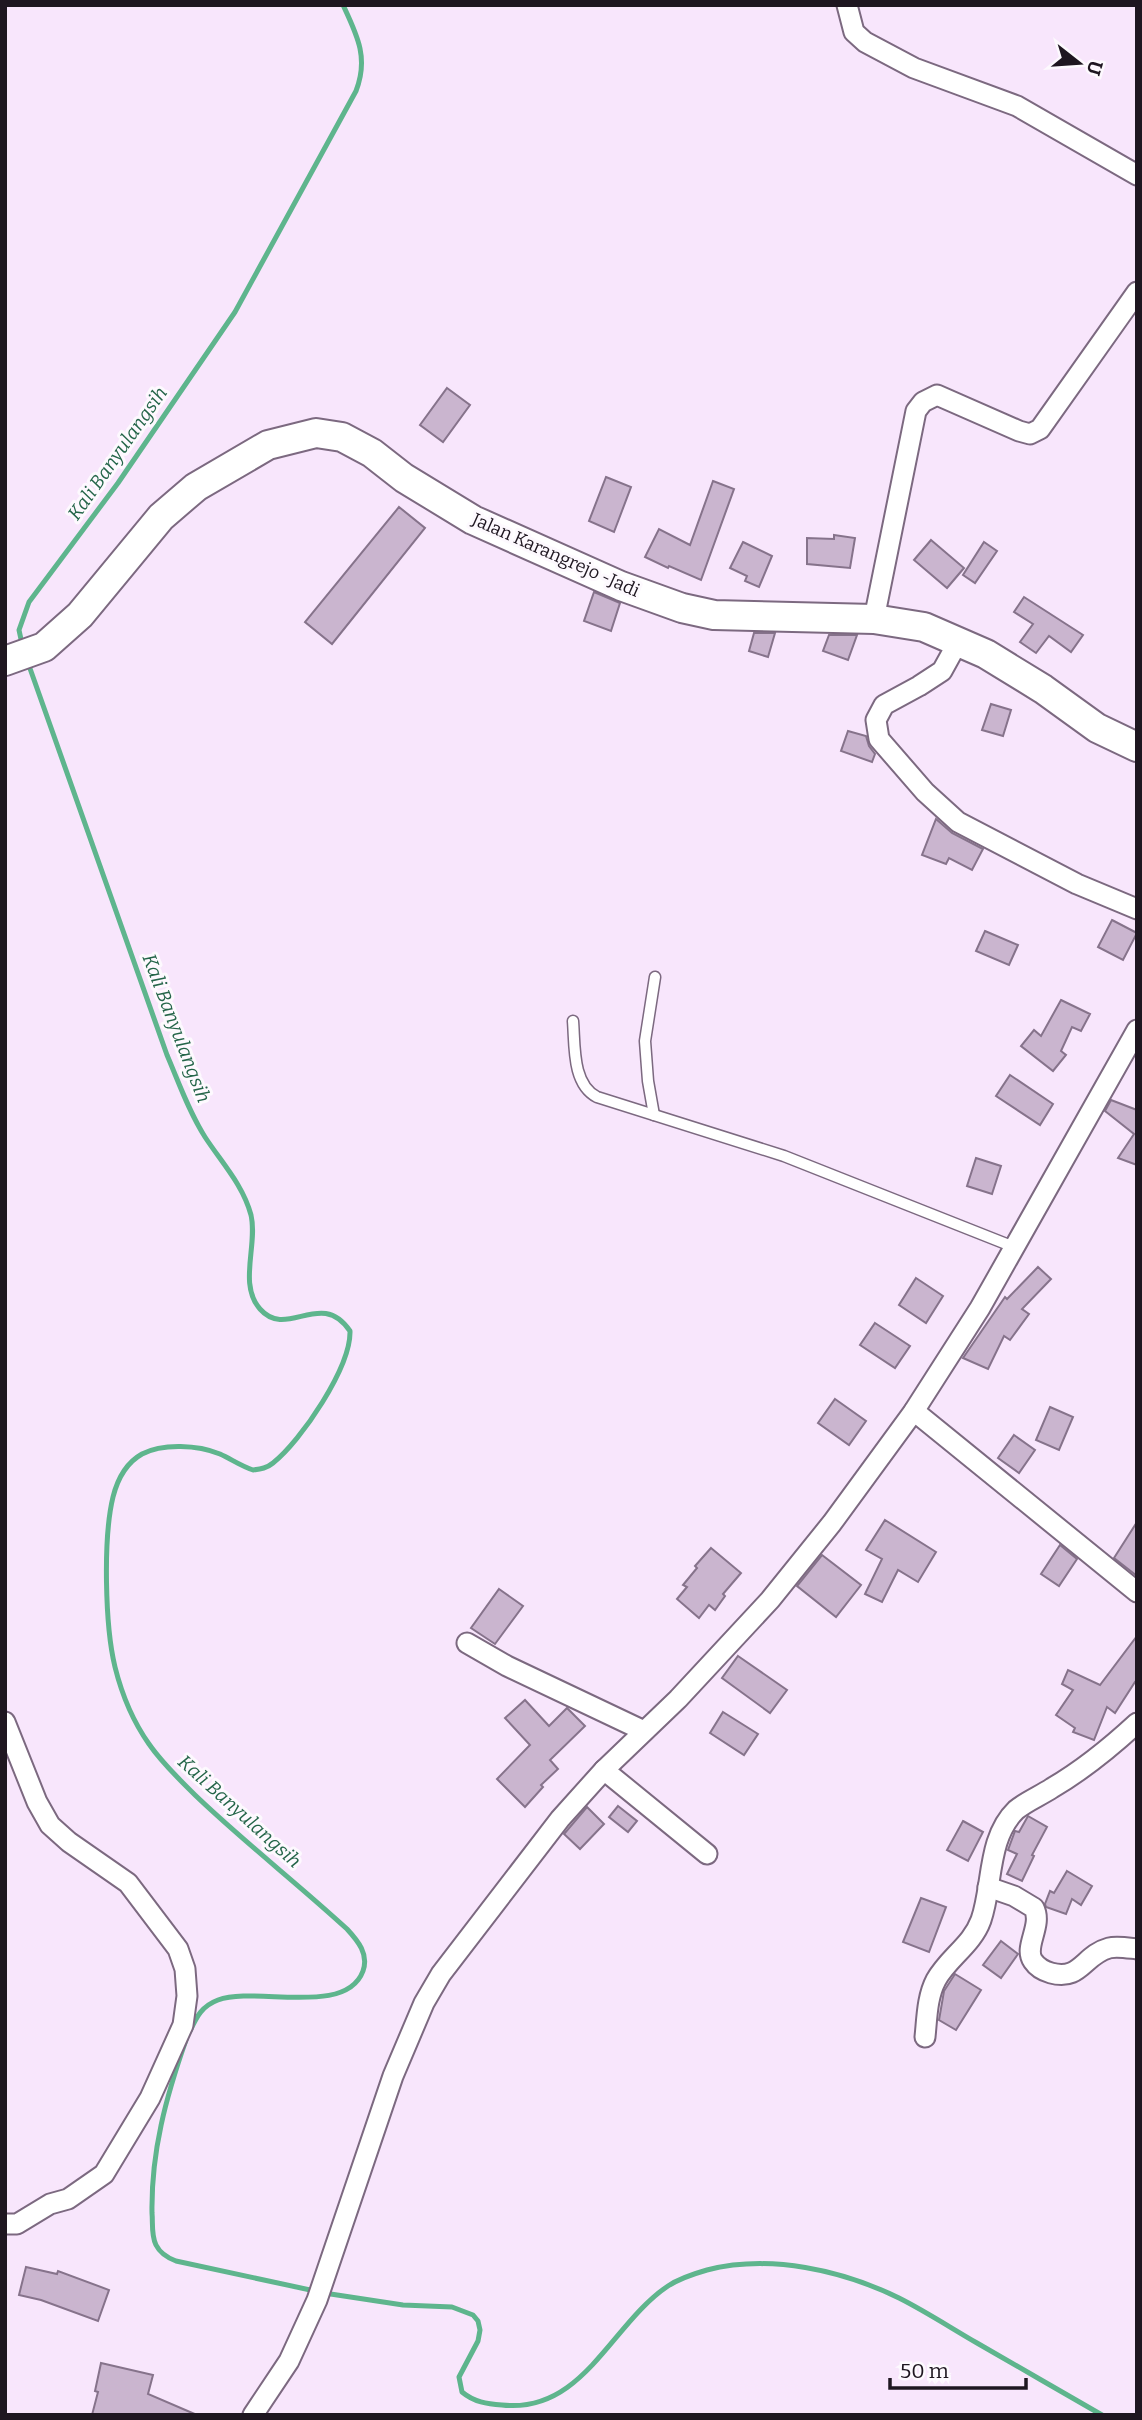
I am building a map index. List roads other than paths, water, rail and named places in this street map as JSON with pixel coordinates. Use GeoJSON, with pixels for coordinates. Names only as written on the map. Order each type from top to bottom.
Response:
{"type":"FeatureCollection","features":[{"type":"Feature","properties":{"kind":"street"},"geometry":{"type":"LineString","coordinates":[[847,5],[854,32],[864,42],[914,68],[1017,106],[1137,175]]}},
{"type":"Feature","properties":{"kind":"street"},"geometry":{"type":"LineString","coordinates":[[874,619],[916,411],[923,402],[937,395],[1019,431],[1030,434],[1040,429],[1137,292]]}},
{"type":"Feature","properties":{"kind":"street","name":"Jalan Karangrejo -Jadi"},"geometry":{"type":"LineString","coordinates":[[6,660],[44,647],[80,615],[161,517],[196,487],[268,445],[316,433],[342,436],[472,520],[621,586],[682,608],[713,615],[874,619],[924,627],[986,654],[1043,689],[1097,728],[1137,747]]}},
{"type":"Feature","properties":{"kind":"street"},"geometry":{"type":"LineString","coordinates":[[958,642],[942,671],[884,705],[876,720],[880,739],[925,792],[958,822],[1077,884],[1137,909]]}},
{"type":"Feature","properties":{"kind":"street"},"geometry":{"type":"LineString","coordinates":[[253,2415],[289,2361],[317,2300],[393,2076],[424,2003],[435,1984],[474,1928],[560,1819],[604,1770],[678,1699],[770,1600],[832,1523],[914,1411],[980,1308],[1137,1030]]}},
{"type":"Feature","properties":{"kind":"street"},"geometry":{"type":"LineString","coordinates":[[914,1411],[1137,1592]]}},
{"type":"Feature","properties":{"kind":"street"},"geometry":{"type":"LineString","coordinates":[[467,1643],[507,1666],[644,1731]]}},
{"type":"Feature","properties":{"kind":"street"},"geometry":{"type":"LineString","coordinates":[[5,1722],[37,1802],[50,1825],[128,1884],[178,1949],[185,1969],[187,1996],[183,2025],[150,2098],[104,2174],[68,2199],[50,2204],[18,2224],[5,2224]]}},
{"type":"Feature","properties":{"kind":"street"},"geometry":{"type":"LineString","coordinates":[[925,2037],[928,2003],[937,1980],[951,1960],[968,1944],[980,1922],[993,1859],[1001,1834],[1014,1812],[1107,1751],[1137,1723]]}},
{"type":"Feature","properties":{"kind":"street"},"geometry":{"type":"LineString","coordinates":[[604,1770],[707,1854]]}},
{"type":"Feature","properties":{"kind":"street"},"geometry":{"type":"LineString","coordinates":[[988,1887],[1014,1896],[1034,1908],[1038,1921],[1031,1943],[1031,1956],[1041,1969],[1066,1976],[1096,1954],[1110,1948],[1137,1949]]}},
{"type":"Feature","properties":{"kind":"lane"},"geometry":{"type":"LineString","coordinates":[[654,1115],[645,1041],[655,976]]}},
{"type":"Feature","properties":{"kind":"lane"},"geometry":{"type":"LineString","coordinates":[[573,1021],[578,1070],[584,1087],[597,1097],[784,1156],[1014,1247]]}},
{"type":"Feature","properties":{"kind":"waterway","name":"Kali Banyulangsih"},"geometry":{"type":"LineString","coordinates":[[22,644],[19,630],[29,602],[118,483],[235,312],[356,91],[360,79],[360,47],[343,5]]}},
{"type":"Feature","properties":{"kind":"waterway","name":"Kali Banyulangsih"},"geometry":{"type":"LineString","coordinates":[[27,660],[167,1055],[199,1127],[237,1184],[251,1215],[249,1276],[254,1299],[260,1309],[270,1317],[281,1319],[316,1313],[328,1314],[339,1319],[350,1331],[342,1364],[322,1402],[297,1438],[271,1465],[253,1470],[220,1454],[201,1449],[181,1447],[150,1450],[127,1467],[113,1497],[106,1582],[109,1629],[118,1677],[138,1726],[159,1758],[195,1795],[347,1929],[358,1943],[365,1959],[363,1971],[353,1985],[339,1993],[320,1997],[254,1996],[218,2000],[201,2012],[190,2031]]}},
{"type":"Feature","properties":{"kind":"waterway","name":"Kali Banyulangsih"},"geometry":{"type":"LineString","coordinates":[[186,2040],[166,2104],[157,2146],[152,2190],[153,2233],[156,2245],[164,2255],[176,2261],[315,2291]]}},
{"type":"Feature","properties":{"kind":"waterway","name":"Kali Banyulangsih"},"geometry":{"type":"LineString","coordinates":[[324,2293],[403,2305],[452,2307],[473,2315],[480,2330],[478,2341],[459,2377],[462,2392],[486,2403],[530,2404],[554,2396],[575,2381],[648,2302],[677,2281],[731,2265],[780,2264],[805,2267],[854,2280],[899,2298],[1102,2415]]}}]}
